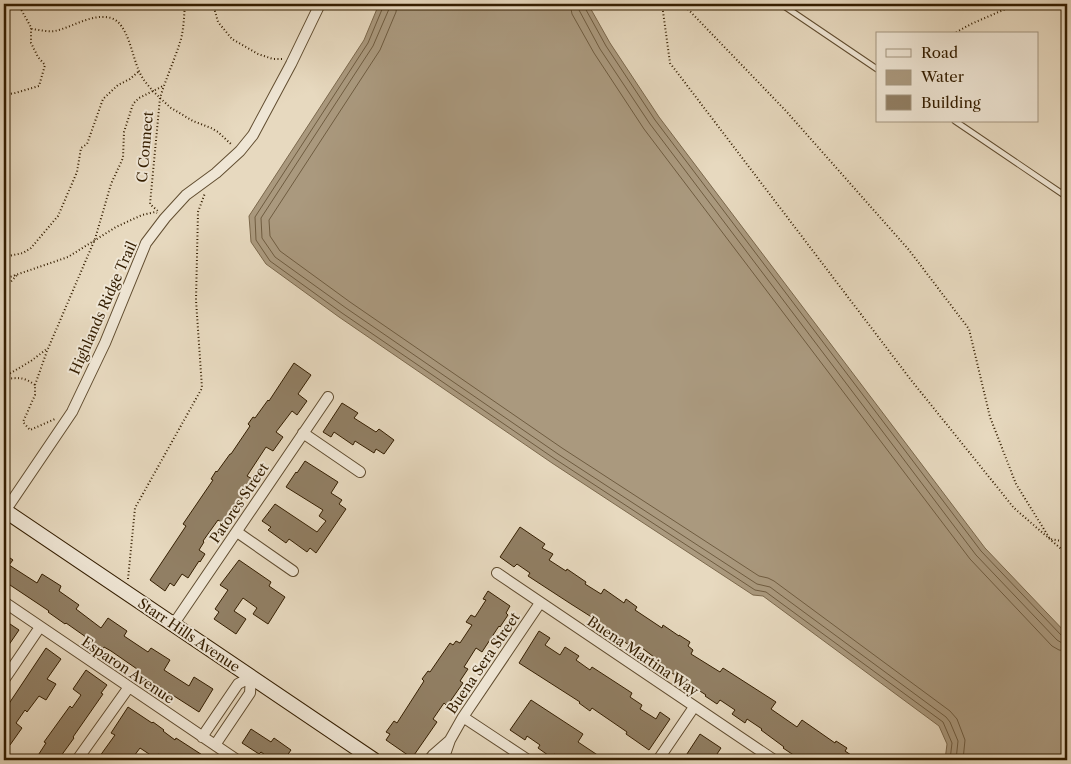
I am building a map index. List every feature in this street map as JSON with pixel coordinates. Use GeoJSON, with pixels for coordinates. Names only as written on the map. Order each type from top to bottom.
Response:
{"type":"FeatureCollection","features":[{"type":"Feature","properties":{"kind":"street","name":"Highlands Ridge Trail"},"geometry":{"type":"LineString","coordinates":[[5,510],[72,412],[105,343],[146,243],[186,195],[211,177],[253,135],[294,59],[320,4]]}},
{"type":"Feature","properties":{"kind":"street","name":"Patores Street"},"geometry":{"type":"LineString","coordinates":[[173,625],[328,397]]}},
{"type":"Feature","properties":{"kind":"street"},"geometry":{"type":"LineString","coordinates":[[303,433],[360,472]]}},
{"type":"Feature","properties":{"kind":"street","name":"Starr Hills Avenue"},"geometry":{"type":"LineString","coordinates":[[5,510],[374,760]]}},
{"type":"Feature","properties":{"kind":"street"},"geometry":{"type":"LineString","coordinates":[[236,532],[294,571]]}},
{"type":"Feature","properties":{"kind":"street","name":"Buena Martina Way"},"geometry":{"type":"LineString","coordinates":[[497,573],[774,760]]}},
{"type":"Feature","properties":{"kind":"street","name":"Esparon Avenue"},"geometry":{"type":"LineString","coordinates":[[4,602],[237,760]]}},
{"type":"Feature","properties":{"kind":"street","name":"Buena Sera Street"},"geometry":{"type":"LineString","coordinates":[[443,760],[450,740],[463,717],[540,603]]}},
{"type":"Feature","properties":{"kind":"street"},"geometry":{"type":"LineString","coordinates":[[4,680],[40,627]]}},
{"type":"Feature","properties":{"kind":"street"},"geometry":{"type":"LineString","coordinates":[[202,737],[238,684],[251,677]]}},
{"type":"Feature","properties":{"kind":"street"},"geometry":{"type":"LineString","coordinates":[[215,745],[250,692],[251,677]]}},
{"type":"Feature","properties":{"kind":"street"},"geometry":{"type":"LineString","coordinates":[[77,760],[129,687]]}},
{"type":"Feature","properties":{"kind":"street"},"geometry":{"type":"LineString","coordinates":[[658,760],[694,707]]}},
{"type":"Feature","properties":{"kind":"street"},"geometry":{"type":"LineString","coordinates":[[463,717],[528,760]]}},
{"type":"Feature","properties":{"kind":"street","name":"Buena Sera Street"},"geometry":{"type":"LineString","coordinates":[[429,760],[450,740]]}},
{"type":"Feature","properties":{"kind":"lane"},"geometry":{"type":"LineString","coordinates":[[781,4],[876,68]]}},
{"type":"Feature","properties":{"kind":"lane"},"geometry":{"type":"LineString","coordinates":[[956,122],[1067,197]]}},
{"type":"Feature","properties":{"kind":"lane"},"geometry":{"type":"LineString","coordinates":[[224,706],[236,714]]}},
{"type":"Feature","properties":{"kind":"path"},"geometry":{"type":"LineString","coordinates":[[4,95],[39,86],[44,65],[31,43],[31,27],[18,4]]}},
{"type":"Feature","properties":{"kind":"path"},"geometry":{"type":"LineString","coordinates":[[185,4],[181,40],[160,98],[171,108],[193,121],[218,132],[238,152]]}},
{"type":"Feature","properties":{"kind":"path"},"geometry":{"type":"LineString","coordinates":[[213,4],[218,22],[232,39],[273,60],[294,59]]}},
{"type":"Feature","properties":{"kind":"path"},"geometry":{"type":"LineString","coordinates":[[662,4],[670,63],[911,380],[1014,508],[1067,554]]}},
{"type":"Feature","properties":{"kind":"path"},"geometry":{"type":"LineString","coordinates":[[683,4],[786,111],[909,250],[969,329],[990,417],[1016,484],[1050,539],[1067,542]]}},
{"type":"Feature","properties":{"kind":"path"},"geometry":{"type":"LineString","coordinates":[[957,32],[1017,4]]}},
{"type":"Feature","properties":{"kind":"path","name":"C Connect"},"geometry":{"type":"LineString","coordinates":[[31,27],[41,31],[53,31],[96,17],[112,18],[124,29],[139,72],[144,81],[160,98],[150,204],[165,218]]}},
{"type":"Feature","properties":{"kind":"path"},"geometry":{"type":"LineString","coordinates":[[4,257],[31,248],[58,216],[77,172],[82,148],[87,144],[103,100],[118,84],[130,79],[139,72]]}},
{"type":"Feature","properties":{"kind":"path"},"geometry":{"type":"LineString","coordinates":[[55,419],[30,430],[23,422],[34,395],[35,385],[48,348],[95,239],[111,184],[122,158],[124,132],[133,104],[139,98],[164,86]]}},
{"type":"Feature","properties":{"kind":"path"},"geometry":{"type":"LineString","coordinates":[[130,596],[128,580],[135,508],[202,388],[196,300],[198,212],[211,177]]}},
{"type":"Feature","properties":{"kind":"path"},"geometry":{"type":"LineString","coordinates":[[4,279],[68,257],[116,227],[142,215],[155,212],[165,218]]}},
{"type":"Feature","properties":{"kind":"path"},"geometry":{"type":"LineString","coordinates":[[4,289],[19,274]]}},
{"type":"Feature","properties":{"kind":"path"},"geometry":{"type":"LineString","coordinates":[[4,378],[48,348]]}},
{"type":"Feature","properties":{"kind":"path"},"geometry":{"type":"LineString","coordinates":[[4,378],[27,379],[35,385]]}},
{"type":"Feature","properties":{"kind":"water"},"geometry":{"type":"Polygon","coordinates":[[[379,4],[588,4],[610,43],[659,117],[985,548],[1067,634],[1067,760],[945,760],[947,744],[939,726],[763,596],[753,595],[552,463],[339,317],[266,264],[251,242],[249,216],[364,40],[379,4]]]}},
{"type":"Feature","properties":{"kind":"building"},"geometry":{"type":"Polygon","coordinates":[[[294,363],[311,375],[298,394],[307,401],[297,415],[292,411],[276,432],[283,437],[273,451],[266,447],[247,476],[254,480],[225,525],[218,520],[203,541],[199,550],[205,554],[200,562],[188,578],[182,574],[174,586],[170,583],[165,591],[150,580],[186,526],[183,524],[213,480],[211,479],[216,471],[231,454],[250,426],[248,424],[269,401],[294,363]]]}},
{"type":"Feature","properties":{"kind":"building"},"geometry":{"type":"Polygon","coordinates":[[[342,403],[358,413],[354,418],[376,432],[379,429],[394,440],[384,454],[376,449],[374,453],[355,441],[353,445],[334,432],[331,437],[323,432],[342,403]]]}},
{"type":"Feature","properties":{"kind":"building"},"geometry":{"type":"Polygon","coordinates":[[[305,461],[338,482],[331,493],[342,500],[339,504],[346,509],[316,553],[310,548],[307,552],[289,539],[286,543],[268,530],[271,527],[262,521],[275,504],[317,532],[326,521],[319,516],[323,510],[286,487],[305,461]]]}},
{"type":"Feature","properties":{"kind":"building"},"geometry":{"type":"Polygon","coordinates":[[[520,527],[545,544],[542,548],[553,554],[549,560],[566,571],[567,569],[601,594],[604,589],[624,603],[626,599],[637,607],[635,610],[662,628],[663,625],[690,642],[688,646],[693,650],[691,654],[720,672],[723,668],[776,702],[771,709],[797,727],[802,720],[835,743],[836,741],[847,748],[845,751],[851,755],[847,760],[801,760],[747,719],[745,723],[732,714],[735,710],[720,700],[717,704],[652,660],[654,657],[642,648],[639,652],[600,625],[601,623],[528,576],[530,573],[517,564],[514,567],[500,557],[520,527]]]}},
{"type":"Feature","properties":{"kind":"building"},"geometry":{"type":"Polygon","coordinates":[[[7,556],[13,560],[9,565],[37,583],[42,574],[61,586],[59,591],[79,605],[76,609],[101,628],[108,618],[127,631],[124,636],[148,652],[151,648],[170,660],[164,670],[189,686],[194,677],[213,689],[199,712],[135,671],[137,669],[111,651],[104,647],[103,649],[65,624],[4,581],[4,560],[7,556]]]}},
{"type":"Feature","properties":{"kind":"building"},"geometry":{"type":"Polygon","coordinates":[[[239,560],[271,582],[269,586],[285,597],[268,624],[253,614],[257,608],[243,598],[234,611],[246,619],[236,634],[214,619],[219,612],[215,609],[228,590],[220,585],[239,560]]]}},
{"type":"Feature","properties":{"kind":"building"},"geometry":{"type":"Polygon","coordinates":[[[488,591],[510,606],[506,613],[508,615],[482,652],[476,648],[464,667],[468,669],[460,681],[463,683],[447,706],[444,703],[433,719],[437,722],[412,758],[386,740],[390,734],[386,732],[394,721],[397,723],[424,681],[422,679],[428,671],[430,672],[450,643],[453,645],[456,641],[460,643],[472,625],[466,622],[471,615],[475,617],[486,600],[483,599],[488,591]]]}},
{"type":"Feature","properties":{"kind":"building"},"geometry":{"type":"Polygon","coordinates":[[[4,620],[19,630],[4,652],[4,620]]]}},
{"type":"Feature","properties":{"kind":"building"},"geometry":{"type":"Polygon","coordinates":[[[539,631],[550,638],[545,645],[560,655],[565,647],[579,656],[576,660],[590,670],[592,667],[632,693],[630,697],[642,705],[640,709],[656,719],[660,712],[670,719],[649,750],[592,708],[590,711],[580,702],[519,663],[539,631]]]}},
{"type":"Feature","properties":{"kind":"building"},"geometry":{"type":"Polygon","coordinates":[[[46,648],[61,659],[47,679],[56,684],[46,700],[39,696],[27,712],[25,710],[16,723],[22,728],[10,745],[4,740],[4,711],[46,648]]]}},
{"type":"Feature","properties":{"kind":"building"},"geometry":{"type":"Polygon","coordinates":[[[86,670],[107,685],[101,693],[103,694],[58,760],[35,760],[46,743],[44,742],[70,706],[72,708],[81,695],[73,689],[86,670]]]}},
{"type":"Feature","properties":{"kind":"building"},"geometry":{"type":"Polygon","coordinates":[[[531,700],[583,734],[578,742],[605,760],[563,760],[554,754],[552,758],[538,748],[540,745],[527,736],[525,740],[510,730],[531,700]]]}},
{"type":"Feature","properties":{"kind":"building"},"geometry":{"type":"Polygon","coordinates":[[[128,707],[153,722],[175,740],[176,738],[210,760],[167,760],[158,754],[155,758],[140,748],[131,760],[97,760],[115,735],[111,733],[128,707]]]}},
{"type":"Feature","properties":{"kind":"building"},"geometry":{"type":"Polygon","coordinates":[[[251,729],[271,742],[274,738],[291,750],[284,760],[272,760],[261,752],[259,754],[242,743],[251,729]]]}},
{"type":"Feature","properties":{"kind":"building"},"geometry":{"type":"Polygon","coordinates":[[[700,734],[721,748],[713,760],[683,760],[700,734]]]}}]}
